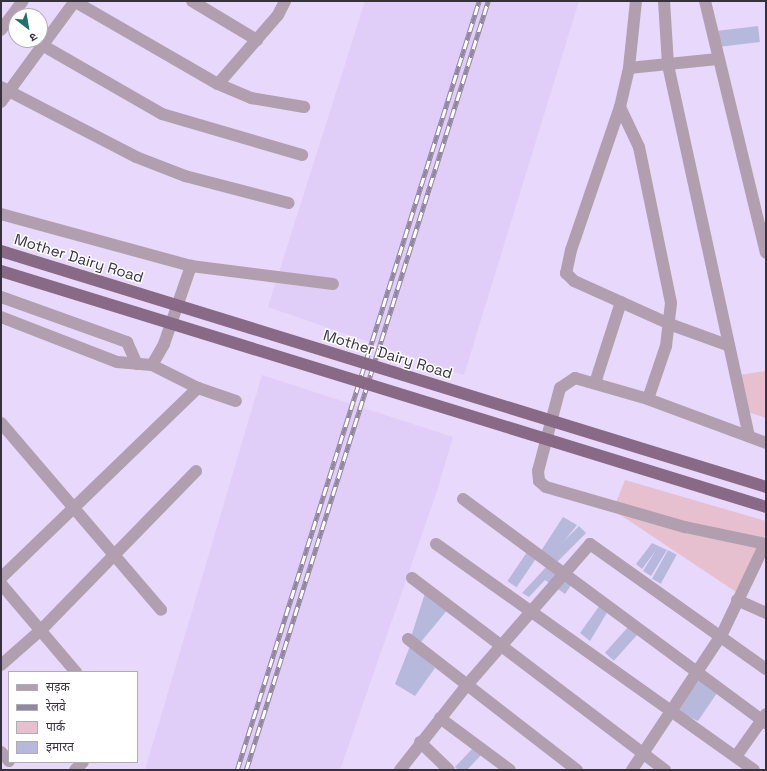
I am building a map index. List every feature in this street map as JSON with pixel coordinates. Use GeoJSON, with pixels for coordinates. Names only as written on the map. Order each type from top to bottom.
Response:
{"type":"FeatureCollection","features":[{"type":"Feature","properties":{"kind":"main road","name":"Mother Dairy Road"},"geometry":{"type":"LineString","coordinates":[[1,251],[766,487]]}},
{"type":"Feature","properties":{"kind":"main road"},"geometry":{"type":"LineString","coordinates":[[1,271],[766,507]]}},
{"type":"Feature","properties":{"kind":"street"},"geometry":{"type":"LineString","coordinates":[[2,26],[23,1]]}},
{"type":"Feature","properties":{"kind":"street"},"geometry":{"type":"LineString","coordinates":[[48,37],[75,1],[218,84],[251,98],[304,107]]}},
{"type":"Feature","properties":{"kind":"street"},"geometry":{"type":"LineString","coordinates":[[192,1],[257,40]]}},
{"type":"Feature","properties":{"kind":"street"},"geometry":{"type":"LineString","coordinates":[[218,84],[257,40],[285,1]]}},
{"type":"Feature","properties":{"kind":"street"},"geometry":{"type":"LineString","coordinates":[[636,1],[629,68],[620,107],[566,267],[574,281],[672,325],[727,345]]}},
{"type":"Feature","properties":{"kind":"street"},"geometry":{"type":"LineString","coordinates":[[664,1],[668,65],[727,345],[749,435]]}},
{"type":"Feature","properties":{"kind":"street"},"geometry":{"type":"LineString","coordinates":[[704,1],[766,253]]}},
{"type":"Feature","properties":{"kind":"street"},"geometry":{"type":"LineString","coordinates":[[1,102],[5,89],[39,48]]}},
{"type":"Feature","properties":{"kind":"street"},"geometry":{"type":"LineString","coordinates":[[47,48],[162,114],[302,155]]}},
{"type":"Feature","properties":{"kind":"street"},"geometry":{"type":"LineString","coordinates":[[629,68],[718,59]]}},
{"type":"Feature","properties":{"kind":"street"},"geometry":{"type":"LineString","coordinates":[[5,89],[136,157],[185,176],[289,203]]}},
{"type":"Feature","properties":{"kind":"street"},"geometry":{"type":"LineString","coordinates":[[620,107],[639,147],[648,182],[665,264],[672,325],[648,399]]}},
{"type":"Feature","properties":{"kind":"street"},"geometry":{"type":"LineString","coordinates":[[1,214],[191,266],[333,284]]}},
{"type":"Feature","properties":{"kind":"street"},"geometry":{"type":"LineString","coordinates":[[152,366],[164,344],[191,266]]}},
{"type":"Feature","properties":{"kind":"street"},"geometry":{"type":"LineString","coordinates":[[1,297],[127,342],[137,364]]}},
{"type":"Feature","properties":{"kind":"street"},"geometry":{"type":"LineString","coordinates":[[595,384],[621,302]]}},
{"type":"Feature","properties":{"kind":"street"},"geometry":{"type":"LineString","coordinates":[[1,317],[117,362],[152,366],[198,388],[236,401]]}},
{"type":"Feature","properties":{"kind":"street"},"geometry":{"type":"LineString","coordinates":[[632,770],[722,634],[737,600],[766,544],[685,527],[546,487],[539,480],[538,471],[560,388],[575,378],[648,399],[749,435],[766,443]]}},
{"type":"Feature","properties":{"kind":"street"},"geometry":{"type":"LineString","coordinates":[[1,578],[198,388]]}},
{"type":"Feature","properties":{"kind":"street"},"geometry":{"type":"LineString","coordinates":[[1,423],[161,610]]}},
{"type":"Feature","properties":{"kind":"street"},"geometry":{"type":"LineString","coordinates":[[1,665],[40,630],[196,471]]}},
{"type":"Feature","properties":{"kind":"street"},"geometry":{"type":"LineString","coordinates":[[463,499],[696,673],[764,719],[737,755]]}},
{"type":"Feature","properties":{"kind":"street"},"geometry":{"type":"LineString","coordinates":[[436,544],[532,611],[670,713],[737,755],[754,770]]}},
{"type":"Feature","properties":{"kind":"street"},"geometry":{"type":"LineString","coordinates":[[400,770],[420,742],[467,685],[532,611],[586,545],[594,545],[722,634],[766,669]]}},
{"type":"Feature","properties":{"kind":"street"},"geometry":{"type":"LineString","coordinates":[[412,578],[643,755],[665,770]]}},
{"type":"Feature","properties":{"kind":"street"},"geometry":{"type":"LineString","coordinates":[[1,584],[75,671]]}},
{"type":"Feature","properties":{"kind":"street"},"geometry":{"type":"LineString","coordinates":[[737,600],[766,613]]}},
{"type":"Feature","properties":{"kind":"street"},"geometry":{"type":"LineString","coordinates":[[408,639],[577,770]]}},
{"type":"Feature","properties":{"kind":"street"},"geometry":{"type":"LineString","coordinates":[[440,718],[510,770]]}},
{"type":"Feature","properties":{"kind":"street"},"geometry":{"type":"LineString","coordinates":[[420,742],[448,770]]}},
{"type":"Feature","properties":{"kind":"street"},"geometry":{"type":"LineString","coordinates":[[1,752],[8,761]]}},
{"type":"Feature","properties":{"kind":"shaded area"},"geometry":{"type":"Polygon","coordinates":[[[365,1],[579,1],[464,375],[268,307],[365,1]]]}},
{"type":"Feature","properties":{"kind":"shaded area"},"geometry":{"type":"Polygon","coordinates":[[[262,375],[453,437],[437,491],[340,770],[145,770],[262,375]]]}},
{"type":"Feature","properties":{"kind":"green space"},"geometry":{"type":"Polygon","coordinates":[[[766,371],[766,418],[747,412],[739,375],[766,371]]]}},
{"type":"Feature","properties":{"kind":"green space"},"geometry":{"type":"Polygon","coordinates":[[[625,480],[766,521],[766,533],[736,592],[613,510],[625,480]]]}},
{"type":"Feature","properties":{"kind":"building"},"geometry":{"type":"Polygon","coordinates":[[[758,26],[760,42],[720,47],[718,31],[758,26]]]}},
{"type":"Feature","properties":{"kind":"building"},"geometry":{"type":"Polygon","coordinates":[[[563,517],[577,525],[548,561],[539,554],[563,517]]]}},
{"type":"Feature","properties":{"kind":"building"},"geometry":{"type":"Polygon","coordinates":[[[579,526],[586,533],[554,566],[546,559],[579,526]]]}},
{"type":"Feature","properties":{"kind":"building"},"geometry":{"type":"Polygon","coordinates":[[[652,543],[667,550],[651,576],[643,571],[656,550],[642,569],[636,564],[652,543]]]}},
{"type":"Feature","properties":{"kind":"building"},"geometry":{"type":"Polygon","coordinates":[[[668,550],[677,555],[661,584],[652,579],[668,550]]]}},
{"type":"Feature","properties":{"kind":"building"},"geometry":{"type":"Polygon","coordinates":[[[527,552],[536,558],[517,587],[507,581],[527,552]]]}},
{"type":"Feature","properties":{"kind":"building"},"geometry":{"type":"Polygon","coordinates":[[[548,565],[572,584],[565,594],[545,580],[529,597],[522,593],[548,565]]]}},
{"type":"Feature","properties":{"kind":"building"},"geometry":{"type":"Polygon","coordinates":[[[426,590],[449,608],[420,643],[411,637],[426,590]]]}},
{"type":"Feature","properties":{"kind":"building"},"geometry":{"type":"Polygon","coordinates":[[[600,605],[608,611],[590,641],[580,633],[600,605]]]}},
{"type":"Feature","properties":{"kind":"building"},"geometry":{"type":"Polygon","coordinates":[[[629,626],[638,634],[614,661],[605,653],[629,626]]]}},
{"type":"Feature","properties":{"kind":"building"},"geometry":{"type":"Polygon","coordinates":[[[410,646],[435,668],[415,696],[395,684],[410,646]]]}},
{"type":"Feature","properties":{"kind":"building"},"geometry":{"type":"Polygon","coordinates":[[[699,680],[717,693],[698,721],[676,711],[699,680]]]}},
{"type":"Feature","properties":{"kind":"building"},"geometry":{"type":"Polygon","coordinates":[[[474,747],[482,754],[467,770],[458,770],[455,767],[474,747]]]}},
{"type":"Feature","properties":{"kind":"railway"},"geometry":{"type":"LineString","coordinates":[[237,770],[479,1]]}},
{"type":"Feature","properties":{"kind":"railway"},"geometry":{"type":"LineString","coordinates":[[246,770],[488,1]]}}]}
